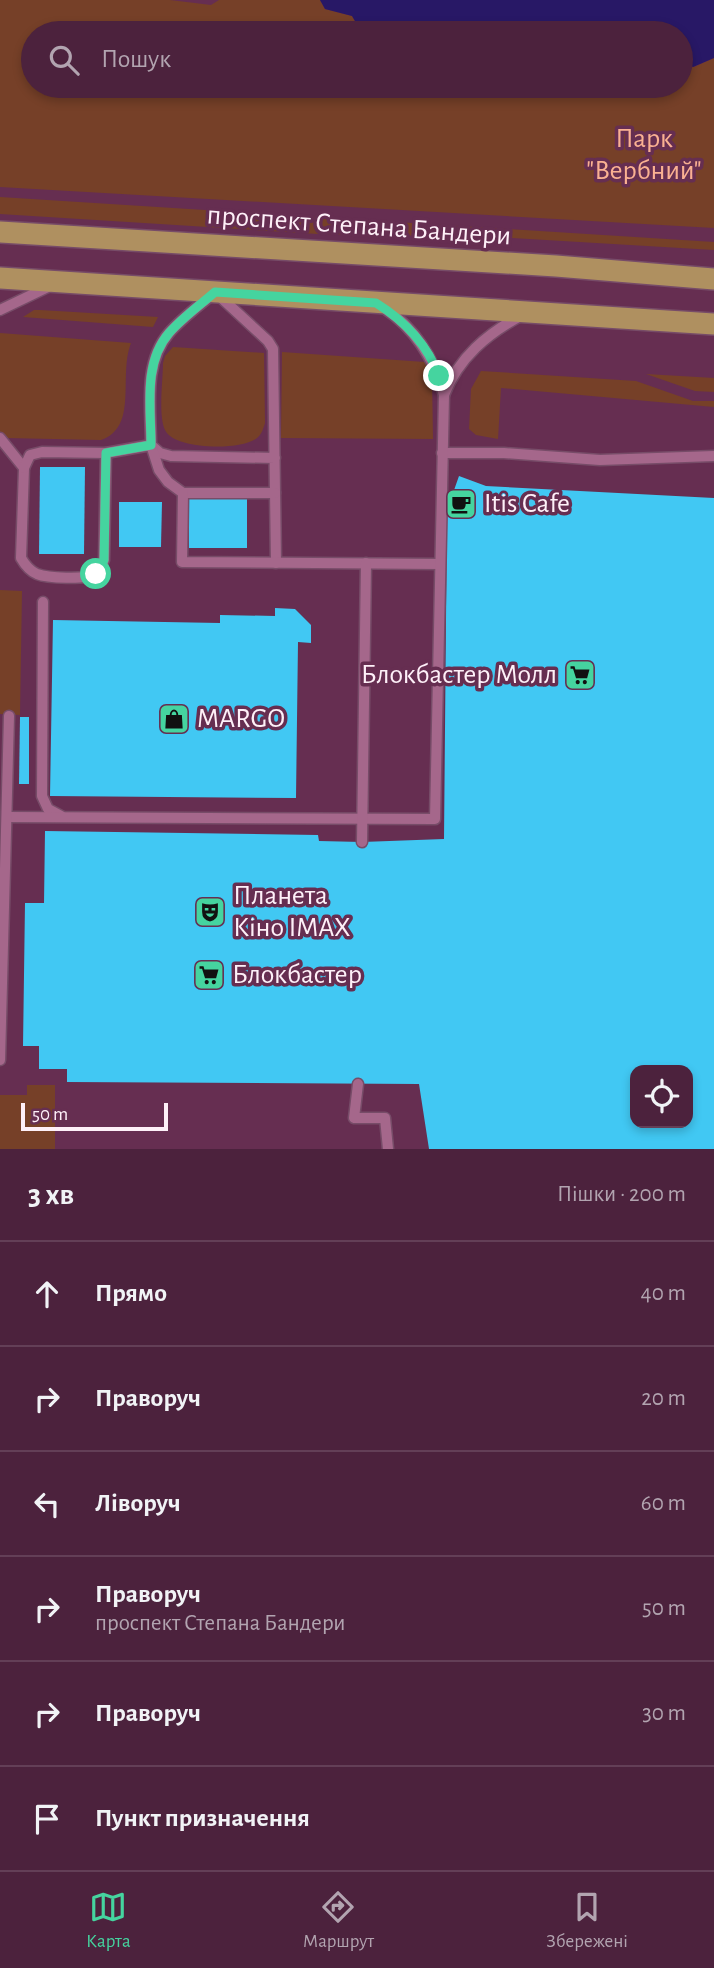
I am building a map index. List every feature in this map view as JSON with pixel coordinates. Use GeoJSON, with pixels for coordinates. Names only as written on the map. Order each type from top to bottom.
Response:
{"type":"FeatureCollection","features":[{"type":"Feature","properties":{"kind":"main road","name":"проспект Степана Бандери"},"geometry":{"type":"LineString","coordinates":[[0,232],[556,266],[714,279]]}},
{"type":"Feature","properties":{"kind":"main road"},"geometry":{"type":"LineString","coordinates":[[0,278],[714,324]]}},
{"type":"Feature","properties":{"kind":"lane"},"geometry":{"type":"LineString","coordinates":[[0,310],[59,282]]}},
{"type":"Feature","properties":{"kind":"lane"},"geometry":{"type":"LineString","coordinates":[[275,493],[184,493],[168,482],[159,470],[151,445],[150,373],[155,357],[168,334],[215,292],[274,349],[276,563]]}},
{"type":"Feature","properties":{"kind":"lane"},"geometry":{"type":"LineString","coordinates":[[6,817],[435,819],[443,395],[439,376],[428,351],[394,314],[376,303]]}},
{"type":"Feature","properties":{"kind":"lane"},"geometry":{"type":"LineString","coordinates":[[443,395],[454,372],[475,347],[508,322],[527,313]]}},
{"type":"Feature","properties":{"kind":"lane"},"geometry":{"type":"LineString","coordinates":[[0,438],[24,468]]}},
{"type":"Feature","properties":{"kind":"lane"},"geometry":{"type":"LineString","coordinates":[[106,453],[104,560],[96,574],[89,577],[46,577],[34,573],[24,565],[21,558],[24,468],[30,455],[42,452],[106,453],[151,445]]}},
{"type":"Feature","properties":{"kind":"lane"},"geometry":{"type":"LineString","coordinates":[[151,445],[160,453],[171,456],[275,457]]}},
{"type":"Feature","properties":{"kind":"lane"},"geometry":{"type":"LineString","coordinates":[[442,453],[504,453],[600,460],[714,456]]}},
{"type":"Feature","properties":{"kind":"lane"},"geometry":{"type":"LineString","coordinates":[[184,493],[182,562],[439,564]]}},
{"type":"Feature","properties":{"kind":"lane"},"geometry":{"type":"LineString","coordinates":[[362,842],[366,563]]}},
{"type":"Feature","properties":{"kind":"lane"},"geometry":{"type":"LineString","coordinates":[[43,602],[42,796],[48,809],[55,815],[66,817]]}},
{"type":"Feature","properties":{"kind":"lane"},"geometry":{"type":"LineString","coordinates":[[0,1060],[9,716]]}},
{"type":"Feature","properties":{"kind":"lane"},"geometry":{"type":"LineString","coordinates":[[358,1084],[354,1118],[385,1118],[388,1149]]}},
{"type":"Feature","properties":{"kind":"green space","name":"Парк \"Вербний\""},"geometry":{"type":"Polygon","coordinates":[[[0,0],[170,0],[211,5],[219,0],[320,0],[325,9],[352,16],[355,21],[21,21],[21,98],[693,98],[693,67],[714,58],[714,228],[0,187],[0,0]]]}},
{"type":"Feature","properties":{"kind":"green space"},"geometry":{"type":"Polygon","coordinates":[[[0,197],[714,242],[714,250],[494,237],[318,234],[0,214],[0,197]]]}},
{"type":"Feature","properties":{"kind":"green space"},"geometry":{"type":"Polygon","coordinates":[[[34,310],[158,317],[153,327],[23,317],[34,310]]]}},
{"type":"Feature","properties":{"kind":"green space"},"geometry":{"type":"Polygon","coordinates":[[[0,333],[131,343],[126,370],[124,412],[113,433],[101,440],[6,438],[0,432],[0,333]]]}},
{"type":"Feature","properties":{"kind":"green space"},"geometry":{"type":"Polygon","coordinates":[[[173,347],[264,353],[265,423],[259,436],[249,442],[224,446],[194,445],[171,437],[163,424],[161,397],[163,363],[173,347]]]}},
{"type":"Feature","properties":{"kind":"green space"},"geometry":{"type":"Polygon","coordinates":[[[282,352],[425,362],[432,377],[433,439],[281,438],[282,352]]]}},
{"type":"Feature","properties":{"kind":"green space"},"geometry":{"type":"Polygon","coordinates":[[[481,371],[636,381],[693,401],[714,401],[714,407],[501,388],[498,439],[476,435],[469,429],[471,389],[481,371]]]}},
{"type":"Feature","properties":{"kind":"green space"},"geometry":{"type":"Polygon","coordinates":[[[646,374],[714,378],[714,392],[695,391],[646,374]]]}},
{"type":"Feature","properties":{"kind":"green space"},"geometry":{"type":"Polygon","coordinates":[[[0,590],[22,591],[20,715],[0,714],[0,590]]]}},
{"type":"Feature","properties":{"kind":"green space"},"geometry":{"type":"Polygon","coordinates":[[[27,1085],[55,1085],[55,1149],[0,1149],[0,1095],[27,1095],[27,1085]]]}},
{"type":"Feature","properties":{"kind":"shaded area"},"geometry":{"type":"Polygon","coordinates":[[[320,0],[714,0],[714,58],[693,67],[693,21],[355,21],[352,16],[325,9],[320,0]]]}},
{"type":"Feature","properties":{"kind":"building"},"geometry":{"type":"Polygon","coordinates":[[[40,467],[85,467],[84,554],[39,554],[40,467]]]}},
{"type":"Feature","properties":{"kind":"building","name":"Блокбастер Молл"},"geometry":{"type":"Polygon","coordinates":[[[459,476],[486,486],[714,498],[714,1149],[429,1149],[419,1084],[67,1082],[67,1069],[39,1069],[39,1046],[23,1046],[25,903],[44,903],[45,831],[318,835],[319,841],[362,842],[444,839],[447,510],[459,476]]]}},
{"type":"Feature","properties":{"kind":"building"},"geometry":{"type":"Polygon","coordinates":[[[189,498],[247,498],[247,548],[189,548],[189,498]]]}},
{"type":"Feature","properties":{"kind":"building"},"geometry":{"type":"Polygon","coordinates":[[[119,502],[162,502],[161,547],[119,547],[119,502]]]}},
{"type":"Feature","properties":{"kind":"building","name":"MARGO"},"geometry":{"type":"Polygon","coordinates":[[[275,608],[295,609],[311,625],[311,643],[298,642],[296,798],[50,796],[53,620],[220,623],[220,615],[275,616],[275,608]]]}},
{"type":"Feature","properties":{"kind":"building"},"geometry":{"type":"Polygon","coordinates":[[[20,717],[29,717],[29,784],[19,784],[20,717]]]}},
{"type":"Feature","properties":{"kind":"place","name":"Itis Cafe"},"geometry":{"type":"Point","coordinates":[461,504]}},
{"type":"Feature","properties":{"kind":"place","name":"Блокбастер Молл"},"geometry":{"type":"Point","coordinates":[580,675]}},
{"type":"Feature","properties":{"kind":"place","name":"MARGO"},"geometry":{"type":"Point","coordinates":[174,719]}},
{"type":"Feature","properties":{"kind":"place","name":"Планета Кіно IMAX"},"geometry":{"type":"Point","coordinates":[210,912]}},
{"type":"Feature","properties":{"kind":"place","name":"Блокбастер"},"geometry":{"type":"Point","coordinates":[209,975]}},
{"type":"Feature","properties":{"kind":"route"},"geometry":{"type":"LineString","coordinates":[[96,574],[104,560],[106,453],[151,445],[150,373],[155,357],[168,334],[215,292],[376,303],[394,314],[412,332],[428,351],[439,376]]}}]}
